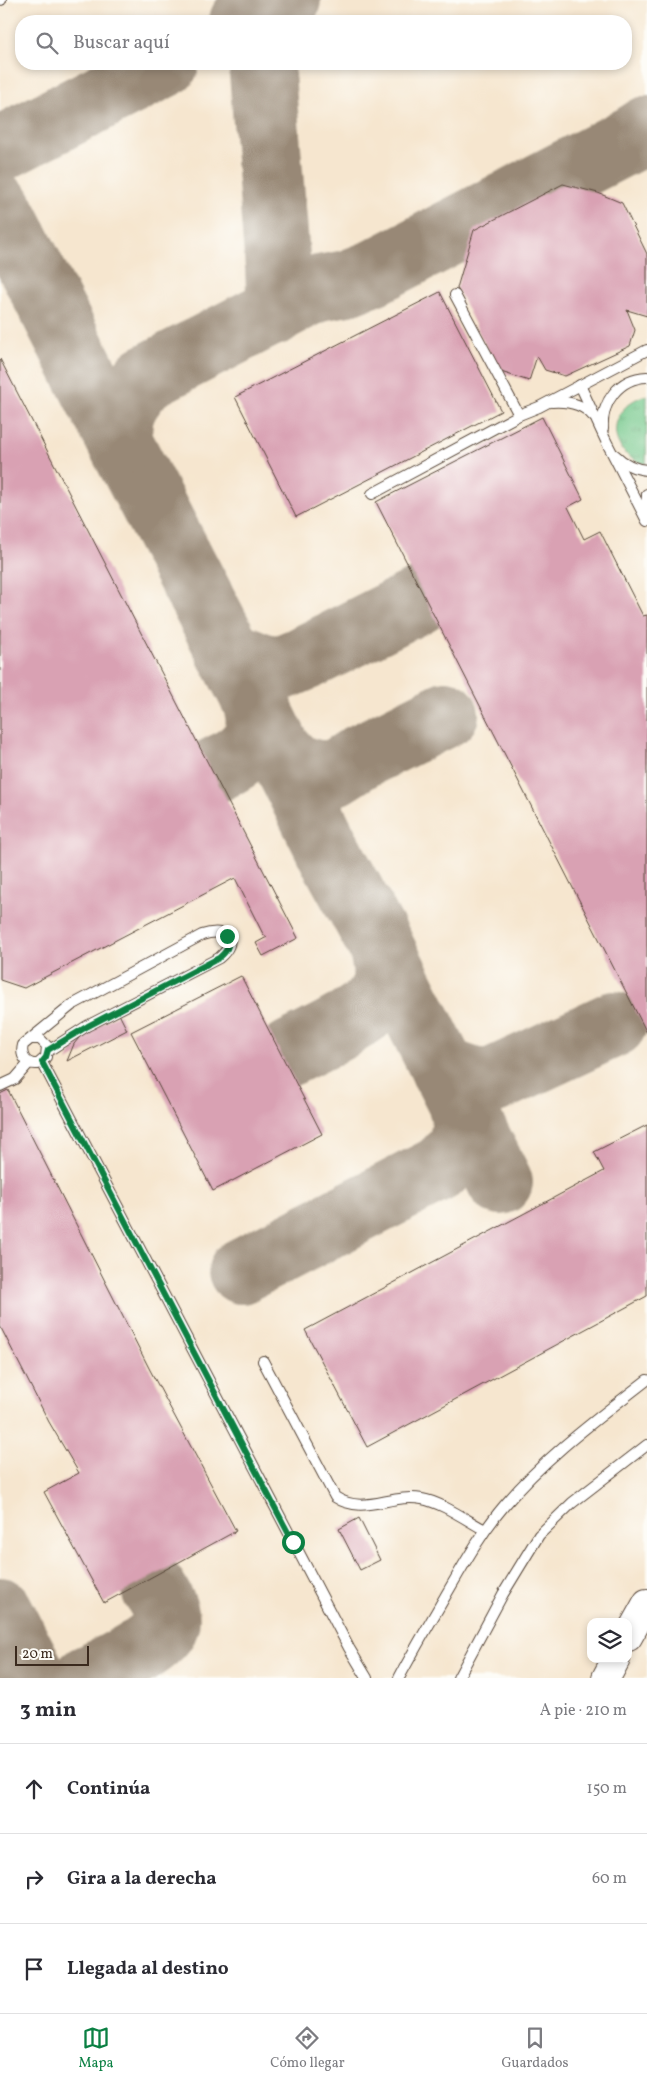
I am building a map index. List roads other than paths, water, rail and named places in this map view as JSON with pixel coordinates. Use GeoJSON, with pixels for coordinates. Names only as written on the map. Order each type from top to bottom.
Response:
{"type":"FeatureCollection","features":[{"type":"Feature","properties":{"kind":"street"},"geometry":{"type":"LineString","coordinates":[[632,1630],[647,1603]]}},
{"type":"Feature","properties":{"kind":"street"},"geometry":{"type":"LineString","coordinates":[[606,1678],[614,1663]]}},
{"type":"Feature","properties":{"kind":"lane"},"geometry":{"type":"LineString","coordinates":[[455,295],[519,415]]}},
{"type":"Feature","properties":{"kind":"lane"},"geometry":{"type":"LineString","coordinates":[[539,407],[647,350]]}},
{"type":"Feature","properties":{"kind":"lane"},"geometry":{"type":"LineString","coordinates":[[647,377],[627,381],[616,390],[608,401],[603,421],[606,441],[612,452],[621,462],[633,468],[647,470]]}},
{"type":"Feature","properties":{"kind":"lane"},"geometry":{"type":"LineString","coordinates":[[580,385],[606,441],[647,520]]}},
{"type":"Feature","properties":{"kind":"lane"},"geometry":{"type":"LineString","coordinates":[[372,494],[519,415],[552,402],[566,402],[579,405],[590,413],[598,423]]}},
{"type":"Feature","properties":{"kind":"lane"},"geometry":{"type":"LineString","coordinates":[[647,494],[645,511],[647,520]]}},
{"type":"Feature","properties":{"kind":"lane"},"geometry":{"type":"LineString","coordinates":[[31,1038],[40,1040],[47,1046],[46,1057],[38,1064],[29,1063],[22,1055],[23,1045],[31,1038],[72,1005],[202,935],[214,931],[223,932],[227,936],[228,951],[219,958],[88,1026],[48,1050]]}},
{"type":"Feature","properties":{"kind":"lane"},"geometry":{"type":"LineString","coordinates":[[42,1062],[344,1639],[367,1678]]}},
{"type":"Feature","properties":{"kind":"lane"},"geometry":{"type":"LineString","coordinates":[[0,1086],[14,1079],[29,1063]]}},
{"type":"Feature","properties":{"kind":"lane"},"geometry":{"type":"LineString","coordinates":[[263,1361],[335,1498],[345,1504],[356,1506],[410,1497],[425,1499],[485,1530]]}},
{"type":"Feature","properties":{"kind":"lane"},"geometry":{"type":"LineString","coordinates":[[399,1678],[485,1530],[505,1505],[538,1470],[578,1433],[647,1380]]}},
{"type":"Feature","properties":{"kind":"lane"},"geometry":{"type":"LineString","coordinates":[[458,1678],[503,1594],[539,1535],[572,1503],[647,1446]]}}]}
